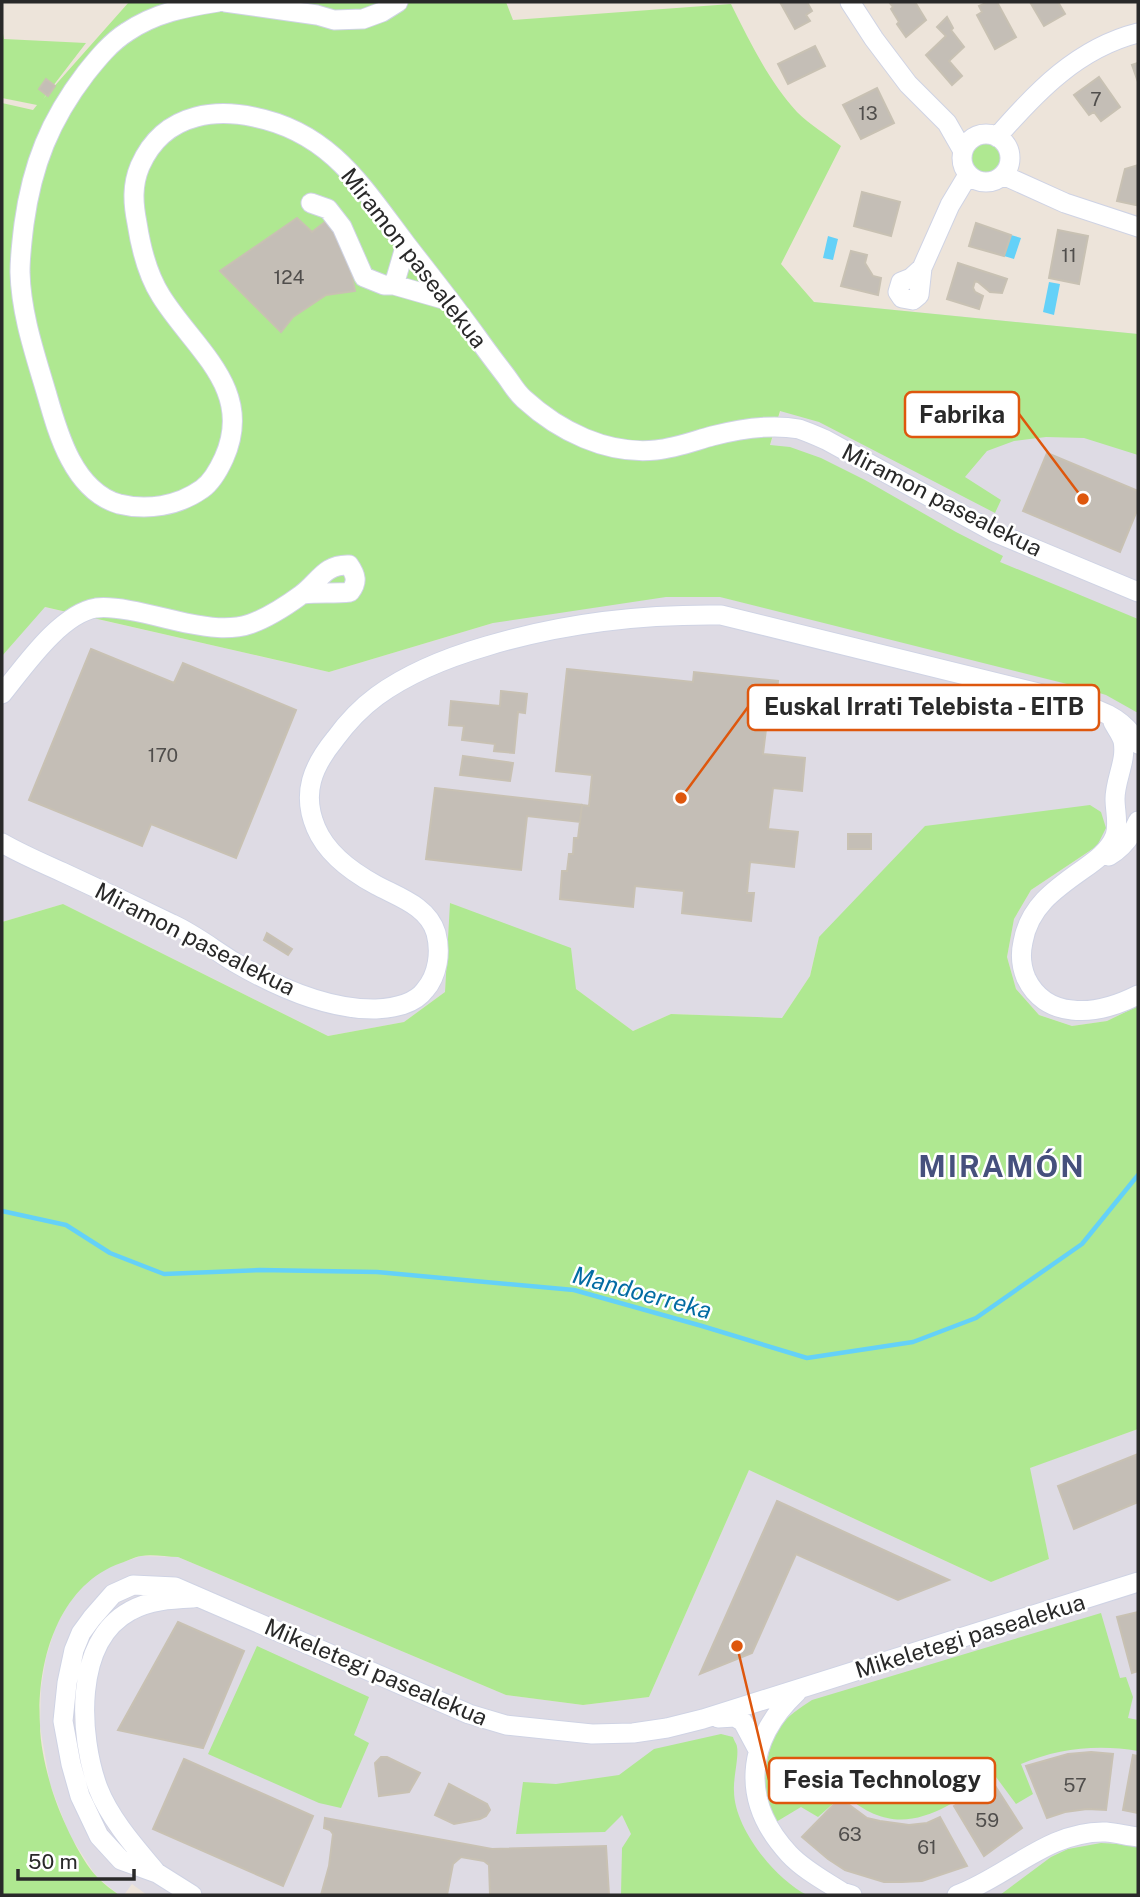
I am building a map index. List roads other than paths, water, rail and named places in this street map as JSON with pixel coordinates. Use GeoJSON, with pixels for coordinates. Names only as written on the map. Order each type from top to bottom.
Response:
{"type":"FeatureCollection","features":[{"type":"Feature","properties":{"kind":"street","name":"Miramon pasealekua"},"geometry":{"type":"LineString","coordinates":[[218,2],[171,11],[149,19],[122,34],[97,59],[59,111],[38,156],[27,200],[20,253],[25,320],[67,455],[95,491],[113,502],[140,508],[163,506],[183,500],[206,487],[220,467],[230,444],[233,415],[226,387],[214,365],[180,324],[149,274],[140,243],[133,198],[137,174],[153,142],[166,131],[195,117],[229,114],[270,121],[298,131],[313,139],[346,168],[361,184],[523,398],[548,418],[589,440],[638,451],[657,450],[745,429],[797,429],[836,445],[994,532],[1138,592]]}},
{"type":"Feature","properties":{"kind":"street"},"geometry":{"type":"LineString","coordinates":[[225,2],[317,15],[334,20],[363,19],[398,2]]}},
{"type":"Feature","properties":{"kind":"street"},"geometry":{"type":"LineString","coordinates":[[850,2],[908,84],[947,123],[963,151]]}},
{"type":"Feature","properties":{"kind":"street"},"geometry":{"type":"LineString","coordinates":[[998,137],[1044,86],[1072,63],[1104,46],[1138,33]]}},
{"type":"Feature","properties":{"kind":"street"},"geometry":{"type":"LineString","coordinates":[[947,123],[977,136]]}},
{"type":"Feature","properties":{"kind":"street"},"geometry":{"type":"LineString","coordinates":[[985,134],[998,137],[1009,150],[1008,169],[996,180],[979,182],[968,175],[962,160],[963,151],[970,140],[977,136],[985,134]]}},
{"type":"Feature","properties":{"kind":"street"},"geometry":{"type":"LineString","coordinates":[[918,277],[950,205],[968,175]]}},
{"type":"Feature","properties":{"kind":"street"},"geometry":{"type":"LineString","coordinates":[[1003,176],[1065,203],[1138,227]]}},
{"type":"Feature","properties":{"kind":"street"},"geometry":{"type":"LineString","coordinates":[[311,203],[328,209],[342,227],[365,277],[384,285],[394,285],[450,302]]}},
{"type":"Feature","properties":{"kind":"street"},"geometry":{"type":"LineString","coordinates":[[394,285],[407,244]]}},
{"type":"Feature","properties":{"kind":"street"},"geometry":{"type":"LineString","coordinates":[[2,694],[62,626],[82,612],[97,608],[117,609],[229,628],[248,625],[303,594]]}},
{"type":"Feature","properties":{"kind":"street","name":"Miramon pasealekua"},"geometry":{"type":"LineString","coordinates":[[2,843],[181,928],[263,979],[337,1005],[363,1009],[389,1008],[408,1003],[423,994],[432,981],[437,966],[438,946],[435,930],[421,910],[352,870],[334,856],[316,830],[310,808],[310,781],[320,757],[376,696],[420,671],[461,653],[576,624],[680,615],[720,615],[1102,710],[1132,732],[1138,744]]}},
{"type":"Feature","properties":{"kind":"street"},"geometry":{"type":"LineString","coordinates":[[1109,715],[1122,739],[1124,760],[1130,768],[1116,792],[1116,834],[1109,847],[1095,861],[1042,901],[1024,934],[1022,968],[1037,995],[1049,1004],[1066,1010],[1083,1012],[1102,1009],[1138,995]]}},
{"type":"Feature","properties":{"kind":"street"},"geometry":{"type":"LineString","coordinates":[[1095,861],[1118,850],[1137,825],[1126,800],[1116,792]]}},
{"type":"Feature","properties":{"kind":"street","name":"Mikeletegi pasealekua"},"geometry":{"type":"LineString","coordinates":[[192,1895],[157,1873],[134,1846],[107,1806],[99,1790],[85,1735],[87,1679],[102,1637],[118,1619],[131,1610],[154,1602],[202,1598],[441,1703],[506,1725],[563,1733],[606,1734],[633,1733],[703,1720],[1138,1582]]}},
{"type":"Feature","properties":{"kind":"street","name":"Mikeletegi pasealekua"},"geometry":{"type":"LineString","coordinates":[[801,1689],[773,1718],[758,1750],[754,1781],[757,1802],[772,1834],[791,1856],[815,1875],[842,1892],[852,1895]]}},
{"type":"Feature","properties":{"kind":"street"},"geometry":{"type":"LineString","coordinates":[[703,1720],[735,1717],[743,1722],[758,1750]]}},
{"type":"Feature","properties":{"kind":"street"},"geometry":{"type":"LineString","coordinates":[[957,1895],[974,1889],[1060,1839],[1105,1832],[1138,1838]]}},
{"type":"Feature","properties":{"kind":"water"},"geometry":{"type":"Polygon","coordinates":[[[1011,235],[1021,238],[1014,259],[1004,256],[1011,235]]]}},
{"type":"Feature","properties":{"kind":"water"},"geometry":{"type":"Polygon","coordinates":[[[828,236],[838,239],[833,260],[823,258],[828,236]]]}},
{"type":"Feature","properties":{"kind":"water"},"geometry":{"type":"Polygon","coordinates":[[[1049,282],[1060,284],[1054,315],[1043,312],[1049,282]]]}},
{"type":"Feature","properties":{"kind":"waterway","name":"Mandoerreka"},"geometry":{"type":"LineString","coordinates":[[2,1211],[66,1225],[110,1253],[164,1274],[260,1270],[377,1272],[574,1290],[807,1358],[913,1342],[976,1318],[1082,1244],[1138,1175]]}},
{"type":"Feature","properties":{"kind":"place","name":"Fabrika"},"geometry":{"type":"Point","coordinates":[1083,499]}},
{"type":"Feature","properties":{"kind":"place","name":"Euskal Irrati Telebista - EITB"},"geometry":{"type":"Point","coordinates":[681,798]}},
{"type":"Feature","properties":{"kind":"place","name":"Fesia Technology"},"geometry":{"type":"Point","coordinates":[737,1646]}},
{"type":"Feature","properties":{"kind":"district","name":"MIRAMÓN"},"geometry":{"type":"Point","coordinates":[1002,1167]}}]}
